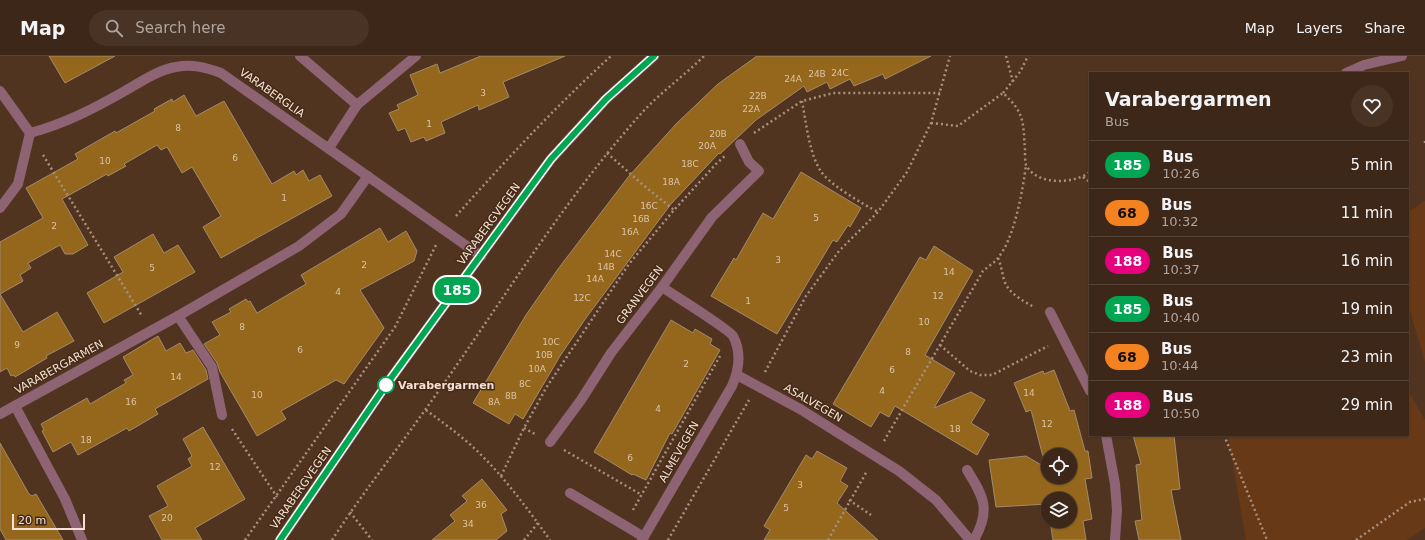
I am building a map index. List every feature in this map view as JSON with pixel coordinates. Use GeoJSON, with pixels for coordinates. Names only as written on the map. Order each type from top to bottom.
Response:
{"type":"FeatureCollection","features":[{"type":"Feature","properties":{"kind":"street"},"geometry":{"type":"LineString","coordinates":[[300,56],[358,105]]}},
{"type":"Feature","properties":{"kind":"street"},"geometry":{"type":"LineString","coordinates":[[329,148],[358,105],[416,56]]}},
{"type":"Feature","properties":{"kind":"street","name":"VARABERGVEGEN"},"geometry":{"type":"LineString","coordinates":[[280,540],[386,385],[551,159],[606,99],[654,56]]}},
{"type":"Feature","properties":{"kind":"street"},"geometry":{"type":"LineString","coordinates":[[1348,72],[1364,65],[1402,56]]}},
{"type":"Feature","properties":{"kind":"street","name":"VARABERGLIA"},"geometry":{"type":"LineString","coordinates":[[30,133],[56,127],[91,110],[151,77],[175,67],[199,61],[221,73],[444,228],[481,256]]}},
{"type":"Feature","properties":{"kind":"street"},"geometry":{"type":"LineString","coordinates":[[0,91],[30,133],[18,184],[0,208]]}},
{"type":"Feature","properties":{"kind":"street","name":"GRANVEGEN"},"geometry":{"type":"LineString","coordinates":[[550,442],[581,400],[611,353],[662,287],[712,217],[759,171],[749,162],[740,144]]}},
{"type":"Feature","properties":{"kind":"street","name":"VARABERGARMEN"},"geometry":{"type":"LineString","coordinates":[[0,414],[150,330],[178,316],[299,246],[341,214],[368,176]]}},
{"type":"Feature","properties":{"kind":"street"},"geometry":{"type":"LineString","coordinates":[[662,287],[732,335],[740,355],[737,375]]}},
{"type":"Feature","properties":{"kind":"street"},"geometry":{"type":"LineString","coordinates":[[1050,312],[1089,389]]}},
{"type":"Feature","properties":{"kind":"street"},"geometry":{"type":"LineString","coordinates":[[178,316],[212,367],[222,414]]}},
{"type":"Feature","properties":{"kind":"street","name":"ASALVEGEN"},"geometry":{"type":"LineString","coordinates":[[737,375],[757,385],[877,455],[936,500],[970,540]]}},
{"type":"Feature","properties":{"kind":"street","name":"ALMEVEGEN"},"geometry":{"type":"LineString","coordinates":[[643,538],[737,375]]}},
{"type":"Feature","properties":{"kind":"street","name":"VARABERGARMEN"},"geometry":{"type":"LineString","coordinates":[[15,406],[65,499],[82,540]]}},
{"type":"Feature","properties":{"kind":"street"},"geometry":{"type":"LineString","coordinates":[[1106,436],[1115,484],[1117,510],[1115,540]]}},
{"type":"Feature","properties":{"kind":"street"},"geometry":{"type":"LineString","coordinates":[[967,470],[982,493],[984,510],[982,526],[974,540]]}},
{"type":"Feature","properties":{"kind":"street"},"geometry":{"type":"LineString","coordinates":[[570,493],[625,525],[643,538]]}},
{"type":"Feature","properties":{"kind":"path"},"geometry":{"type":"LineString","coordinates":[[245,540],[277,497],[395,327],[444,228],[505,161],[589,76],[611,56]]}},
{"type":"Feature","properties":{"kind":"path"},"geometry":{"type":"LineString","coordinates":[[332,540],[350,512],[426,410],[548,231],[607,153],[640,115],[704,56]]}},
{"type":"Feature","properties":{"kind":"path"},"geometry":{"type":"LineString","coordinates":[[668,540],[806,296],[839,251],[878,212],[907,172],[931,123],[950,56]]}},
{"type":"Feature","properties":{"kind":"path"},"geometry":{"type":"LineString","coordinates":[[1006,56],[1013,82]]}},
{"type":"Feature","properties":{"kind":"path"},"geometry":{"type":"LineString","coordinates":[[931,123],[958,126],[1003,93],[1013,82],[1028,56]]}},
{"type":"Feature","properties":{"kind":"path"},"geometry":{"type":"LineString","coordinates":[[828,540],[849,500],[877,455],[982,271],[998,258],[1019,210],[1026,164],[1023,119],[1013,102],[1003,93]]}},
{"type":"Feature","properties":{"kind":"path"},"geometry":{"type":"LineString","coordinates":[[802,101],[811,144],[820,171],[849,196],[878,212]]}},
{"type":"Feature","properties":{"kind":"path"},"geometry":{"type":"LineString","coordinates":[[30,133],[150,330]]}},
{"type":"Feature","properties":{"kind":"path"},"geometry":{"type":"LineString","coordinates":[[607,153],[674,210]]}},
{"type":"Feature","properties":{"kind":"path"},"geometry":{"type":"LineString","coordinates":[[1026,164],[1038,175],[1062,182],[1083,177],[1089,173]]}},
{"type":"Feature","properties":{"kind":"path"},"geometry":{"type":"LineString","coordinates":[[1083,177],[1089,181]]}},
{"type":"Feature","properties":{"kind":"path"},"geometry":{"type":"LineString","coordinates":[[998,258],[1002,266],[1005,282],[1019,299],[1038,309],[1050,312]]}},
{"type":"Feature","properties":{"kind":"path"},"geometry":{"type":"LineString","coordinates":[[625,525],[732,335]]}},
{"type":"Feature","properties":{"kind":"path"},"geometry":{"type":"LineString","coordinates":[[940,345],[970,371],[980,375],[992,375],[1064,337]]}},
{"type":"Feature","properties":{"kind":"path"},"geometry":{"type":"LineString","coordinates":[[426,410],[473,447],[501,476],[550,540]]}},
{"type":"Feature","properties":{"kind":"path"},"geometry":{"type":"LineString","coordinates":[[222,414],[277,497]]}},
{"type":"Feature","properties":{"kind":"path"},"geometry":{"type":"LineString","coordinates":[[524,428],[642,495]]}},
{"type":"Feature","properties":{"kind":"path"},"geometry":{"type":"LineString","coordinates":[[1224,436],[1267,540]]}},
{"type":"Feature","properties":{"kind":"path"},"geometry":{"type":"LineString","coordinates":[[501,476],[518,439]]}},
{"type":"Feature","properties":{"kind":"path"},"geometry":{"type":"LineString","coordinates":[[1356,540],[1410,502],[1425,499]]}},
{"type":"Feature","properties":{"kind":"path"},"geometry":{"type":"LineString","coordinates":[[849,500],[871,515]]}},
{"type":"Feature","properties":{"kind":"path"},"geometry":{"type":"LineString","coordinates":[[350,512],[372,540]]}},
{"type":"Feature","properties":{"kind":"path"},"geometry":{"type":"LineString","coordinates":[[524,540],[538,523]]}},
{"type":"Feature","properties":{"kind":"shaded area"},"geometry":{"type":"Polygon","coordinates":[[[1425,201],[1425,362],[1409,307],[1409,211],[1425,201]]]}},
{"type":"Feature","properties":{"kind":"shaded area"},"geometry":{"type":"Polygon","coordinates":[[[1409,392],[1425,420],[1425,528],[1407,540],[1246,540],[1228,436],[1409,436],[1409,392]]]}},
{"type":"Feature","properties":{"kind":"building"},"geometry":{"type":"Polygon","coordinates":[[[49,56],[115,56],[65,83],[49,56]]]}},
{"type":"Feature","properties":{"kind":"building"},"geometry":{"type":"Polygon","coordinates":[[[481,56],[565,56],[503,82],[509,97],[479,110],[478,105],[441,122],[445,133],[426,141],[424,137],[411,142],[405,128],[398,131],[389,113],[399,109],[397,105],[418,95],[410,75],[437,64],[440,73],[481,56]]]}},
{"type":"Feature","properties":{"kind":"building"},"geometry":{"type":"Polygon","coordinates":[[[757,56],[931,56],[885,79],[883,74],[854,86],[850,79],[830,89],[827,82],[807,92],[804,86],[756,120],[720,154],[719,153],[671,204],[586,318],[560,356],[523,419],[515,414],[509,424],[473,403],[526,315],[558,269],[629,176],[677,123],[718,84],[757,56]]]}},
{"type":"Feature","properties":{"kind":"building"},"geometry":{"type":"Polygon","coordinates":[[[184,95],[196,116],[224,101],[272,184],[294,171],[296,175],[303,170],[309,181],[320,175],[332,196],[221,258],[203,227],[221,216],[192,167],[182,173],[167,147],[161,150],[157,145],[124,164],[126,166],[108,176],[107,174],[62,199],[88,245],[73,254],[65,254],[60,245],[28,263],[31,268],[20,275],[23,281],[0,294],[0,242],[43,218],[26,188],[78,159],[75,154],[115,131],[116,133],[155,111],[154,109],[172,99],[173,102],[184,95]]]}},
{"type":"Feature","properties":{"kind":"building"},"geometry":{"type":"Polygon","coordinates":[[[801,172],[861,208],[850,227],[848,225],[837,242],[833,240],[777,334],[711,296],[734,258],[736,260],[763,213],[773,219],[801,172]]]}},
{"type":"Feature","properties":{"kind":"building"},"geometry":{"type":"Polygon","coordinates":[[[380,228],[388,242],[406,231],[417,251],[414,261],[360,290],[384,328],[344,384],[336,380],[281,411],[286,419],[257,436],[220,372],[217,363],[204,344],[220,335],[212,322],[231,312],[229,309],[246,299],[248,302],[250,301],[257,313],[306,284],[301,275],[380,228]]]}},
{"type":"Feature","properties":{"kind":"building"},"geometry":{"type":"Polygon","coordinates":[[[153,234],[164,253],[178,245],[195,272],[104,323],[87,293],[123,272],[114,257],[153,234]]]}},
{"type":"Feature","properties":{"kind":"building"},"geometry":{"type":"Polygon","coordinates":[[[934,246],[973,271],[925,355],[955,373],[934,408],[971,392],[985,400],[971,423],[989,434],[977,455],[895,406],[889,417],[880,412],[871,427],[833,404],[920,257],[926,260],[934,246]]]}},
{"type":"Feature","properties":{"kind":"building"},"geometry":{"type":"Polygon","coordinates":[[[0,294],[23,332],[57,312],[74,341],[46,356],[47,358],[15,377],[14,375],[11,376],[7,368],[0,372],[0,294]]]}},
{"type":"Feature","properties":{"kind":"building"},"geometry":{"type":"Polygon","coordinates":[[[671,320],[693,333],[695,329],[712,339],[710,344],[720,350],[672,434],[670,433],[646,480],[633,474],[632,475],[594,452],[671,320]]]}},
{"type":"Feature","properties":{"kind":"building"},"geometry":{"type":"Polygon","coordinates":[[[158,336],[166,351],[180,343],[186,353],[193,350],[206,370],[208,379],[155,409],[158,414],[129,431],[127,428],[78,455],[71,442],[53,452],[42,431],[44,430],[41,424],[87,398],[90,404],[126,383],[124,380],[133,375],[123,357],[158,336]]]}},
{"type":"Feature","properties":{"kind":"building"},"geometry":{"type":"Polygon","coordinates":[[[1054,370],[1070,411],[1074,410],[1085,451],[1088,451],[1092,478],[1085,479],[1092,519],[1083,521],[1086,540],[1053,540],[1051,528],[1077,528],[1077,492],[1041,492],[1041,504],[996,507],[989,460],[1026,456],[1041,465],[1041,484],[1077,484],[1077,448],[1041,449],[1031,410],[1026,412],[1014,383],[1043,371],[1044,374],[1054,370]]]}},
{"type":"Feature","properties":{"kind":"building"},"geometry":{"type":"Polygon","coordinates":[[[203,427],[245,499],[195,528],[202,540],[162,540],[149,516],[168,506],[157,486],[192,466],[188,459],[192,456],[183,439],[203,427]]]}},
{"type":"Feature","properties":{"kind":"building"},"geometry":{"type":"Polygon","coordinates":[[[1133,436],[1174,436],[1180,489],[1171,490],[1181,540],[1139,540],[1135,521],[1142,520],[1136,465],[1141,464],[1133,436]]]}},
{"type":"Feature","properties":{"kind":"building"},"geometry":{"type":"Polygon","coordinates":[[[0,443],[29,494],[32,496],[36,494],[63,540],[6,540],[0,529],[0,443]]]}},
{"type":"Feature","properties":{"kind":"building"},"geometry":{"type":"Polygon","coordinates":[[[817,451],[847,468],[840,481],[848,486],[837,503],[878,540],[764,540],[770,530],[764,526],[806,455],[812,459],[817,451]]]}},
{"type":"Feature","properties":{"kind":"building"},"geometry":{"type":"Polygon","coordinates":[[[482,479],[507,510],[501,514],[507,531],[496,540],[432,540],[455,521],[450,515],[467,501],[462,496],[482,479]]]}},
{"type":"Feature","properties":{"kind":"bus line","name":"185"},"geometry":{"type":"LineString","coordinates":[[280,540],[386,385],[551,159],[606,99],[654,56]]}},
{"type":"Feature","properties":{"kind":"place","name":"Varabergarmen"},"geometry":{"type":"Point","coordinates":[386,385]}}]}
